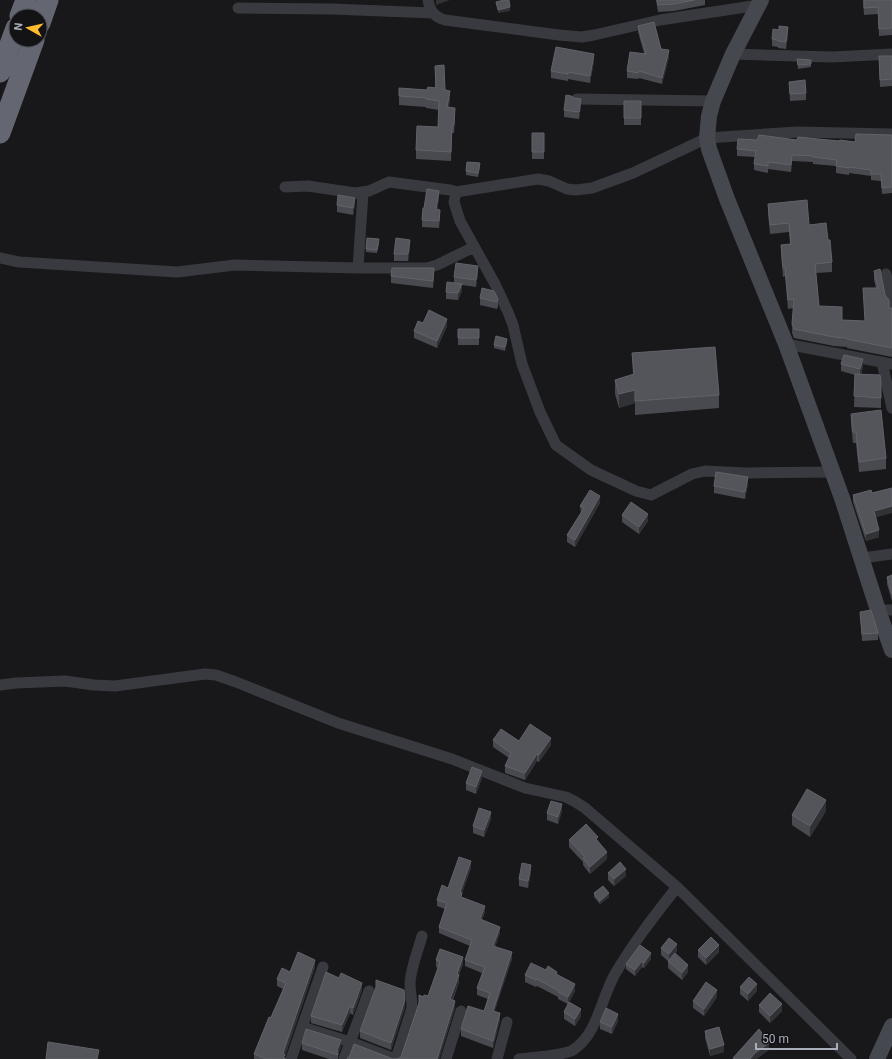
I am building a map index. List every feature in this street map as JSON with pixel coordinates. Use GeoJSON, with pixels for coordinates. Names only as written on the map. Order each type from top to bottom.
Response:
{"type":"FeatureCollection","features":[{"type":"Feature","properties":{"kind":"highway"},"geometry":{"type":"LineString","coordinates":[[0,72],[9,48]]}},
{"type":"Feature","properties":{"kind":"highway"},"geometry":{"type":"LineString","coordinates":[[0,133],[31,48]]}},
{"type":"Feature","properties":{"kind":"street"},"geometry":{"type":"LineString","coordinates":[[428,0],[432,13],[438,18],[445,20],[582,37],[660,20],[760,2]]}},
{"type":"Feature","properties":{"kind":"street"},"geometry":{"type":"LineString","coordinates":[[760,2],[733,54],[713,100],[708,116],[707,138],[709,149],[727,199],[786,344],[862,558],[885,610],[892,650]]}},
{"type":"Feature","properties":{"kind":"street"},"geometry":{"type":"LineString","coordinates":[[238,8],[332,9],[432,13]]}},
{"type":"Feature","properties":{"kind":"street"},"geometry":{"type":"LineString","coordinates":[[733,54],[832,57],[892,54]]}},
{"type":"Feature","properties":{"kind":"street"},"geometry":{"type":"LineString","coordinates":[[577,100],[713,100]]}},
{"type":"Feature","properties":{"kind":"street"},"geometry":{"type":"LineString","coordinates":[[285,187],[308,186],[363,193],[389,182],[456,192],[538,179],[549,181],[567,189],[576,190],[592,188],[633,173],[707,138],[796,132],[892,134]]}},
{"type":"Feature","properties":{"kind":"street"},"geometry":{"type":"LineString","coordinates":[[456,192],[454,202],[460,221],[495,284],[508,312],[513,325],[522,364],[540,412],[556,445],[591,470],[636,491],[651,495],[692,474],[706,471],[745,473],[832,472]]}},
{"type":"Feature","properties":{"kind":"street"},"geometry":{"type":"LineString","coordinates":[[358,268],[363,193]]}},
{"type":"Feature","properties":{"kind":"street"},"geometry":{"type":"LineString","coordinates":[[0,258],[19,262],[177,272],[235,265],[427,268],[437,266],[474,247]]}},
{"type":"Feature","properties":{"kind":"street"},"geometry":{"type":"LineString","coordinates":[[886,274],[892,303]]}},
{"type":"Feature","properties":{"kind":"street"},"geometry":{"type":"LineString","coordinates":[[786,344],[887,363],[892,408]]}},
{"type":"Feature","properties":{"kind":"street"},"geometry":{"type":"LineString","coordinates":[[862,558],[892,554]]}},
{"type":"Feature","properties":{"kind":"street"},"geometry":{"type":"LineString","coordinates":[[0,685],[65,681],[115,686],[205,674],[216,675],[338,723],[452,759],[525,788],[566,797],[585,808],[677,887],[851,1059]]}},
{"type":"Feature","properties":{"kind":"street"},"geometry":{"type":"LineString","coordinates":[[519,1059],[570,1052],[581,1043],[590,1031],[615,975],[655,915],[677,887]]}},
{"type":"Feature","properties":{"kind":"street"},"geometry":{"type":"LineString","coordinates":[[302,1026],[396,1059],[412,1008],[410,984],[422,936]]}},
{"type":"Feature","properties":{"kind":"street"},"geometry":{"type":"LineString","coordinates":[[291,1059],[323,967]]}},
{"type":"Feature","properties":{"kind":"street"},"geometry":{"type":"LineString","coordinates":[[344,1059],[369,991]]}},
{"type":"Feature","properties":{"kind":"street"},"geometry":{"type":"LineString","coordinates":[[446,1059],[461,1011]]}},
{"type":"Feature","properties":{"kind":"street"},"geometry":{"type":"LineString","coordinates":[[497,1059],[507,1022]]}},
{"type":"Feature","properties":{"kind":"street"},"geometry":{"type":"LineString","coordinates":[[877,1059],[892,1026]]}},
{"type":"Feature","properties":{"kind":"building"},"geometry":{"type":"Polygon","coordinates":[[[509,0],[510,7],[498,10],[496,2],[509,0]]]}},
{"type":"Feature","properties":{"kind":"building"},"geometry":{"type":"Polygon","coordinates":[[[657,0],[694,0],[674,4],[658,5],[657,0]]]}},
{"type":"Feature","properties":{"kind":"building"},"geometry":{"type":"Polygon","coordinates":[[[864,0],[892,0],[892,28],[879,29],[878,7],[864,8],[864,0]]]}},
{"type":"Feature","properties":{"kind":"building"},"geometry":{"type":"Polygon","coordinates":[[[654,22],[661,49],[669,50],[662,78],[639,71],[638,73],[627,71],[630,52],[646,54],[638,26],[654,22]]]}},
{"type":"Feature","properties":{"kind":"building"},"geometry":{"type":"Polygon","coordinates":[[[779,26],[788,27],[786,42],[772,39],[773,29],[779,30],[779,26]]]}},
{"type":"Feature","properties":{"kind":"building"},"geometry":{"type":"Polygon","coordinates":[[[556,47],[594,54],[590,76],[551,71],[556,47]]]}},
{"type":"Feature","properties":{"kind":"building"},"geometry":{"type":"Polygon","coordinates":[[[879,56],[892,56],[892,79],[880,80],[879,56]]]}},
{"type":"Feature","properties":{"kind":"building"},"geometry":{"type":"Polygon","coordinates":[[[797,59],[811,60],[811,64],[798,65],[797,59]]]}},
{"type":"Feature","properties":{"kind":"building"},"geometry":{"type":"Polygon","coordinates":[[[444,65],[445,90],[450,91],[447,107],[455,108],[454,125],[452,125],[451,152],[416,150],[417,126],[438,127],[439,101],[426,98],[399,96],[399,88],[427,90],[428,87],[436,88],[435,66],[444,65]]]}},
{"type":"Feature","properties":{"kind":"building"},"geometry":{"type":"Polygon","coordinates":[[[805,80],[806,93],[790,94],[789,82],[805,80]]]}},
{"type":"Feature","properties":{"kind":"building"},"geometry":{"type":"Polygon","coordinates":[[[566,95],[581,99],[579,112],[564,110],[566,95]]]}},
{"type":"Feature","properties":{"kind":"building"},"geometry":{"type":"Polygon","coordinates":[[[624,101],[641,101],[641,118],[624,118],[624,101]]]}},
{"type":"Feature","properties":{"kind":"building"},"geometry":{"type":"Polygon","coordinates":[[[532,133],[544,133],[544,152],[532,152],[532,133]]]}},
{"type":"Feature","properties":{"kind":"building"},"geometry":{"type":"Polygon","coordinates":[[[856,134],[892,135],[892,187],[882,188],[881,174],[871,174],[871,170],[836,166],[837,160],[813,157],[814,156],[792,155],[791,165],[768,162],[768,166],[754,164],[756,151],[737,149],[738,139],[757,140],[759,135],[797,140],[798,137],[855,142],[856,134]]]}},
{"type":"Feature","properties":{"kind":"building"},"geometry":{"type":"Polygon","coordinates":[[[467,162],[480,163],[478,173],[466,171],[467,162]]]}},
{"type":"Feature","properties":{"kind":"building"},"geometry":{"type":"Polygon","coordinates":[[[427,189],[439,191],[436,209],[440,210],[439,221],[422,220],[427,189]]]}},
{"type":"Feature","properties":{"kind":"building"},"geometry":{"type":"Polygon","coordinates":[[[338,195],[355,198],[353,208],[337,205],[338,195]]]}},
{"type":"Feature","properties":{"kind":"building"},"geometry":{"type":"Polygon","coordinates":[[[807,200],[809,225],[826,223],[828,240],[830,240],[832,262],[815,264],[819,306],[842,307],[842,320],[865,321],[863,288],[878,288],[874,271],[880,269],[885,295],[889,300],[889,308],[892,308],[892,348],[847,338],[794,329],[792,324],[794,299],[788,300],[781,245],[791,244],[789,223],[770,225],[768,204],[807,200]]]}},
{"type":"Feature","properties":{"kind":"building"},"geometry":{"type":"Polygon","coordinates":[[[367,238],[379,239],[377,250],[366,249],[367,238]]]}},
{"type":"Feature","properties":{"kind":"building"},"geometry":{"type":"Polygon","coordinates":[[[396,238],[410,240],[408,254],[394,254],[396,238]]]}},
{"type":"Feature","properties":{"kind":"building"},"geometry":{"type":"Polygon","coordinates":[[[456,263],[478,266],[476,280],[454,277],[456,263]]]}},
{"type":"Feature","properties":{"kind":"building"},"geometry":{"type":"Polygon","coordinates":[[[392,268],[434,268],[433,281],[391,276],[392,268]]]}},
{"type":"Feature","properties":{"kind":"building"},"geometry":{"type":"Polygon","coordinates":[[[447,282],[462,284],[458,293],[446,292],[447,282]]]}},
{"type":"Feature","properties":{"kind":"building"},"geometry":{"type":"Polygon","coordinates":[[[482,288],[494,291],[498,299],[497,302],[480,298],[482,288]]]}},
{"type":"Feature","properties":{"kind":"building"},"geometry":{"type":"Polygon","coordinates":[[[429,310],[447,319],[437,341],[414,331],[418,321],[423,323],[429,310]]]}},
{"type":"Feature","properties":{"kind":"building"},"geometry":{"type":"Polygon","coordinates":[[[458,329],[479,329],[479,338],[458,338],[458,329]]]}},
{"type":"Feature","properties":{"kind":"building"},"geometry":{"type":"Polygon","coordinates":[[[496,336],[507,339],[505,347],[494,345],[496,336]]]}},
{"type":"Feature","properties":{"kind":"building"},"geometry":{"type":"Polygon","coordinates":[[[715,347],[719,395],[635,401],[635,390],[619,394],[615,380],[634,374],[632,353],[715,347]]]}},
{"type":"Feature","properties":{"kind":"building"},"geometry":{"type":"Polygon","coordinates":[[[844,355],[863,359],[860,369],[841,364],[844,355]]]}},
{"type":"Feature","properties":{"kind":"building"},"geometry":{"type":"Polygon","coordinates":[[[855,374],[880,375],[881,398],[854,396],[855,374]]]}},
{"type":"Feature","properties":{"kind":"building"},"geometry":{"type":"Polygon","coordinates":[[[881,410],[886,458],[859,462],[856,432],[853,432],[851,414],[881,410]]]}},
{"type":"Feature","properties":{"kind":"building"},"geometry":{"type":"Polygon","coordinates":[[[716,472],[748,477],[745,492],[714,486],[716,472]]]}},
{"type":"Feature","properties":{"kind":"building"},"geometry":{"type":"Polygon","coordinates":[[[892,488],[892,506],[874,511],[879,530],[866,534],[853,495],[871,490],[872,493],[892,488]]]}},
{"type":"Feature","properties":{"kind":"building"},"geometry":{"type":"Polygon","coordinates":[[[590,490],[600,496],[575,540],[567,535],[584,508],[580,506],[590,490]]]}},
{"type":"Feature","properties":{"kind":"building"},"geometry":{"type":"Polygon","coordinates":[[[631,502],[648,514],[639,527],[622,515],[631,502]]]}},
{"type":"Feature","properties":{"kind":"building"},"geometry":{"type":"Polygon","coordinates":[[[892,575],[892,594],[887,577],[892,575]]]}},
{"type":"Feature","properties":{"kind":"building"},"geometry":{"type":"Polygon","coordinates":[[[871,610],[878,633],[862,634],[860,612],[871,610]]]}},
{"type":"Feature","properties":{"kind":"building"},"geometry":{"type":"Polygon","coordinates":[[[530,724],[551,738],[539,755],[537,754],[525,773],[505,766],[511,753],[493,740],[501,729],[519,741],[530,724]]]}},
{"type":"Feature","properties":{"kind":"building"},"geometry":{"type":"Polygon","coordinates":[[[472,767],[482,771],[476,787],[466,783],[472,767]]]}},
{"type":"Feature","properties":{"kind":"building"},"geometry":{"type":"Polygon","coordinates":[[[807,789],[826,800],[810,826],[792,815],[807,789]]]}},
{"type":"Feature","properties":{"kind":"building"},"geometry":{"type":"Polygon","coordinates":[[[551,801],[562,804],[558,817],[547,813],[551,801]]]}},
{"type":"Feature","properties":{"kind":"building"},"geometry":{"type":"Polygon","coordinates":[[[479,808],[491,812],[484,830],[473,826],[479,808]]]}},
{"type":"Feature","properties":{"kind":"building"},"geometry":{"type":"Polygon","coordinates":[[[586,824],[598,837],[596,839],[607,852],[590,867],[583,858],[585,857],[569,840],[586,824]]]}},
{"type":"Feature","properties":{"kind":"building"},"geometry":{"type":"Polygon","coordinates":[[[459,857],[471,861],[460,892],[462,893],[461,897],[485,906],[480,919],[500,927],[493,946],[512,952],[493,1011],[500,1013],[493,1041],[461,1029],[468,1006],[484,1011],[490,993],[477,988],[485,967],[465,960],[472,940],[439,927],[447,903],[437,900],[442,885],[448,888],[459,857]]]}},
{"type":"Feature","properties":{"kind":"building"},"geometry":{"type":"Polygon","coordinates":[[[620,862],[626,869],[614,879],[608,873],[620,862]]]}},
{"type":"Feature","properties":{"kind":"building"},"geometry":{"type":"Polygon","coordinates":[[[522,863],[531,865],[528,881],[519,879],[522,863]]]}},
{"type":"Feature","properties":{"kind":"building"},"geometry":{"type":"Polygon","coordinates":[[[603,886],[609,893],[600,901],[594,893],[603,886]]]}},
{"type":"Feature","properties":{"kind":"building"},"geometry":{"type":"Polygon","coordinates":[[[711,937],[719,945],[706,958],[698,950],[711,937]]]}},
{"type":"Feature","properties":{"kind":"building"},"geometry":{"type":"Polygon","coordinates":[[[669,938],[677,944],[669,954],[661,948],[669,938]]]}},
{"type":"Feature","properties":{"kind":"building"},"geometry":{"type":"Polygon","coordinates":[[[640,945],[651,953],[644,963],[642,961],[635,970],[626,964],[640,945]]]}},
{"type":"Feature","properties":{"kind":"building"},"geometry":{"type":"Polygon","coordinates":[[[440,949],[463,957],[457,974],[459,975],[450,999],[455,1001],[437,1059],[397,1059],[401,1057],[419,1003],[419,995],[423,997],[424,995],[428,996],[440,962],[436,960],[440,949]]]}},
{"type":"Feature","properties":{"kind":"building"},"geometry":{"type":"Polygon","coordinates":[[[298,952],[315,960],[283,1053],[285,1055],[283,1058],[286,1059],[266,1059],[254,1054],[269,1017],[271,1018],[286,983],[277,979],[282,968],[290,972],[298,952]]]}},
{"type":"Feature","properties":{"kind":"building"},"geometry":{"type":"Polygon","coordinates":[[[675,953],[688,965],[682,973],[668,961],[675,953]]]}},
{"type":"Feature","properties":{"kind":"building"},"geometry":{"type":"Polygon","coordinates":[[[531,963],[546,970],[548,966],[557,972],[556,974],[575,984],[568,997],[537,979],[536,980],[525,975],[531,963]]]}},
{"type":"Feature","properties":{"kind":"building"},"geometry":{"type":"Polygon","coordinates":[[[326,972],[339,978],[341,973],[362,983],[353,1008],[350,1006],[342,1025],[311,1016],[326,972]]]}},
{"type":"Feature","properties":{"kind":"building"},"geometry":{"type":"Polygon","coordinates":[[[749,977],[757,984],[748,994],[740,987],[749,977]]]}},
{"type":"Feature","properties":{"kind":"building"},"geometry":{"type":"Polygon","coordinates":[[[376,980],[404,990],[405,1000],[391,1043],[360,1031],[376,987],[376,980]]]}},
{"type":"Feature","properties":{"kind":"building"},"geometry":{"type":"Polygon","coordinates":[[[706,982],[717,990],[704,1009],[693,1001],[706,982]]]}},
{"type":"Feature","properties":{"kind":"building"},"geometry":{"type":"Polygon","coordinates":[[[770,993],[782,1004],[770,1016],[759,1005],[770,993]]]}},
{"type":"Feature","properties":{"kind":"building"},"geometry":{"type":"Polygon","coordinates":[[[569,1002],[581,1009],[575,1019],[564,1012],[569,1002]]]}},
{"type":"Feature","properties":{"kind":"building"},"geometry":{"type":"Polygon","coordinates":[[[606,1008],[618,1014],[612,1027],[600,1022],[606,1008]]]}},
{"type":"Feature","properties":{"kind":"building"},"geometry":{"type":"Polygon","coordinates":[[[719,1027],[724,1045],[710,1049],[705,1031],[719,1027]]]}},
{"type":"Feature","properties":{"kind":"building"},"geometry":{"type":"Polygon","coordinates":[[[306,1029],[341,1040],[337,1050],[338,1055],[302,1043],[306,1029]]]}},
{"type":"Feature","properties":{"kind":"building"},"geometry":{"type":"Polygon","coordinates":[[[759,1029],[769,1043],[755,1053],[750,1059],[734,1059],[733,1058],[759,1029]]]}},
{"type":"Feature","properties":{"kind":"building"},"geometry":{"type":"Polygon","coordinates":[[[48,1042],[99,1050],[97,1059],[46,1059],[48,1042]]]}},
{"type":"Feature","properties":{"kind":"building"},"geometry":{"type":"Polygon","coordinates":[[[354,1044],[393,1059],[347,1059],[354,1044]]]}}]}
